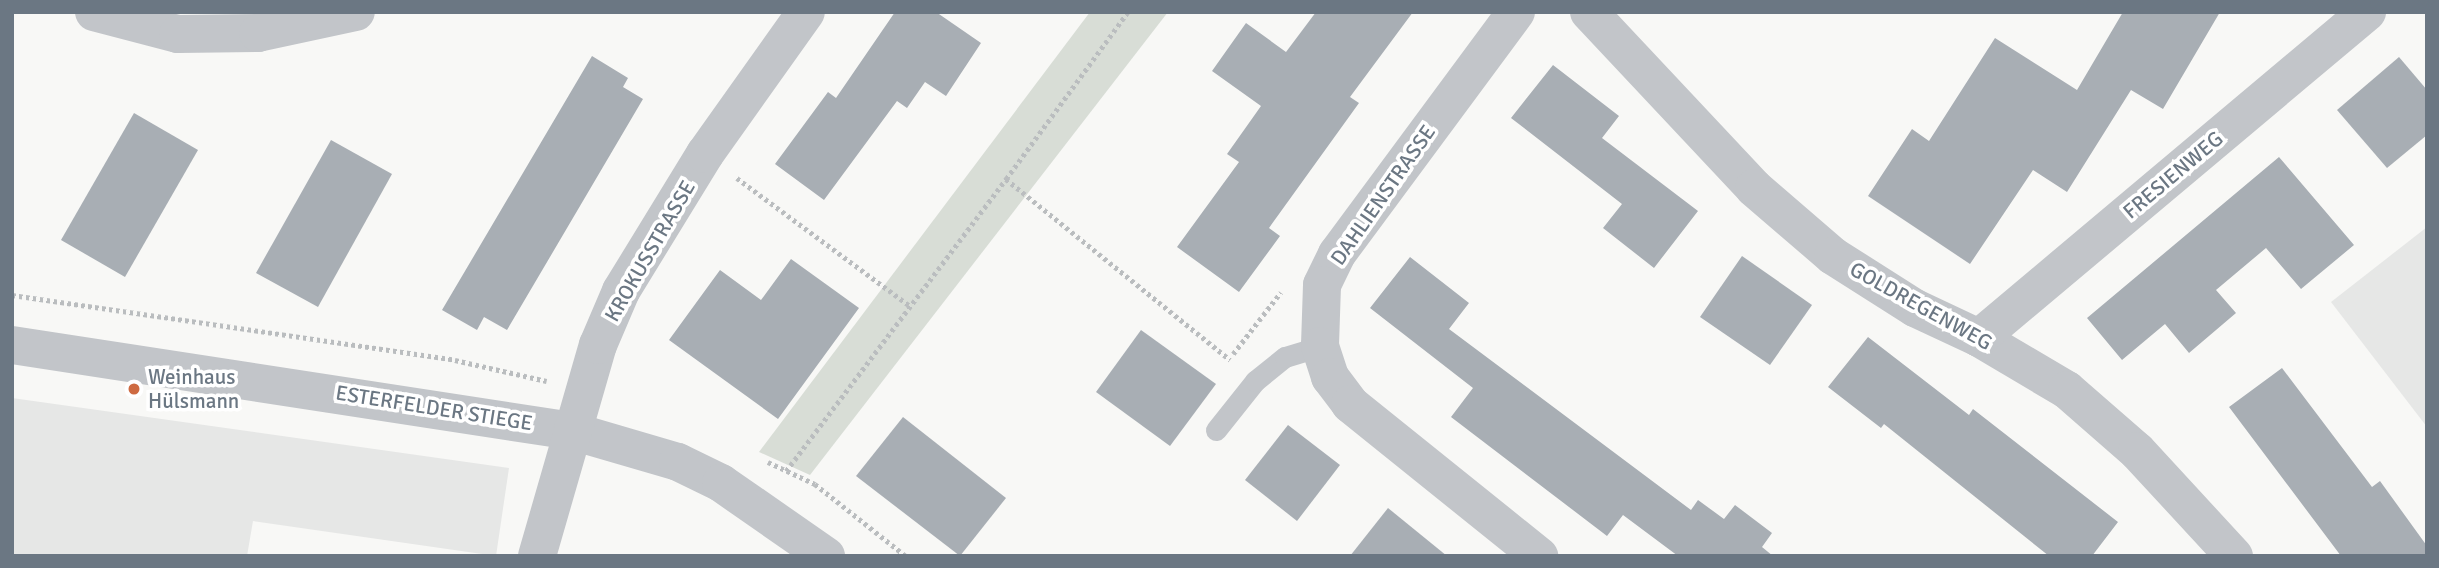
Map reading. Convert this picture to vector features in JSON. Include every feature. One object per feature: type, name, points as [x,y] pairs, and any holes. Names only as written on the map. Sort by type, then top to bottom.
[{"type":"street","points":[[94,12],[178,34],[258,33],[356,12]]},
{"type":"street","name":"KROKUSSTRASSE","points":[[537,556],[598,345],[621,292],[705,154],[806,12]]},
{"type":"street","name":"DAHLIENSTRASSE","points":[[1516,12],[1338,254],[1322,285],[1320,346],[1330,377],[1350,404],[1539,556]]},
{"type":"street","name":"GOLDREGENWEG","points":[[1589,12],[1754,188],[1833,256],[1915,308],[1979,338],[2067,390],[2137,451],[2234,556]]},
{"type":"street","name":"FRESIENWEG","points":[[1979,338],[2367,12]]},
{"type":"street","name":"ESTERFELDER STIEGE","points":[[12,345],[572,431],[678,462],[761,508],[826,556]]},
{"type":"lane","points":[[1216,430],[1255,381],[1285,357],[1320,346]]},
{"type":"path","points":[[761,508],[1128,12]]},
{"type":"path","points":[[705,154],[910,306]]},
{"type":"path","points":[[1006,179],[1255,381]]},
{"type":"path","points":[[1229,359],[1280,293],[1303,279],[1322,285]]},
{"type":"shaded area","points":[[1090,12],[1168,12],[810,475],[759,452]]},
{"type":"shaded area","points":[[2427,227],[2427,427],[2331,302]]},
{"type":"shaded area","points":[[12,398],[509,468],[496,556],[253,521],[247,556],[12,556]]},
{"type":"building","points":[[895,12],[936,12],[981,43],[946,96],[925,82],[907,108],[897,101],[824,200],[775,164],[828,92],[836,98]]},
{"type":"building","points":[[1316,12],[1413,12],[1350,97],[1359,103],[1269,228],[1280,236],[1239,292],[1177,247],[1239,162],[1227,154],[1261,106],[1212,71],[1246,23],[1286,52]]},
{"type":"building","points":[[2123,12],[2220,12],[2163,109],[2131,90],[2067,192],[2033,170],[1970,264],[1868,196],[1912,129],[1929,141],[1995,38],[2077,90]]},
{"type":"building","points":[[592,56],[628,78],[623,87],[643,99],[507,330],[484,317],[477,330],[442,310]]},
{"type":"building","points":[[2399,57],[2427,90],[2427,135],[2387,168],[2337,110]]},
{"type":"building","points":[[1553,65],[1619,116],[1602,138],[1698,211],[1654,268],[1603,228],[1622,204],[1511,118]]},
{"type":"building","points":[[134,113],[198,150],[125,277],[61,240]]},
{"type":"building","points":[[331,140],[392,174],[318,307],[256,273]]},
{"type":"building","points":[[2279,157],[2354,245],[2301,289],[2266,248],[2216,290],[2236,313],[2189,353],[2165,324],[2122,360],[2087,318]]},
{"type":"building","points":[[1742,256],[1812,305],[1770,365],[1700,317]]},
{"type":"building","points":[[1410,257],[1469,303],[1449,329],[1691,510],[1698,500],[1724,519],[1735,505],[1772,533],[1762,547],[1773,556],[1678,556],[1623,515],[1607,536],[1451,417],[1473,388],[1370,308]]},
{"type":"building","points":[[791,259],[859,308],[778,419],[669,340],[720,270],[761,300]]},
{"type":"building","points":[[1141,330],[1216,384],[1170,446],[1096,392]]},
{"type":"building","points":[[1868,337],[1969,415],[1973,409],[2118,522],[2092,556],[2049,556],[1884,424],[1881,428],[1828,387]]},
{"type":"building","points":[[2282,368],[2372,487],[2380,481],[2427,546],[2427,556],[2341,556],[2229,407]]},
{"type":"building","points":[[903,417],[1006,498],[960,556],[856,476]]},
{"type":"building","points":[[1288,425],[1340,465],[1297,521],[1245,480]]},
{"type":"building","points":[[1388,508],[1447,556],[1350,556]]},
{"type":"place","name":"Weinhaus Hülsmann","points":[[134,389]]}]
